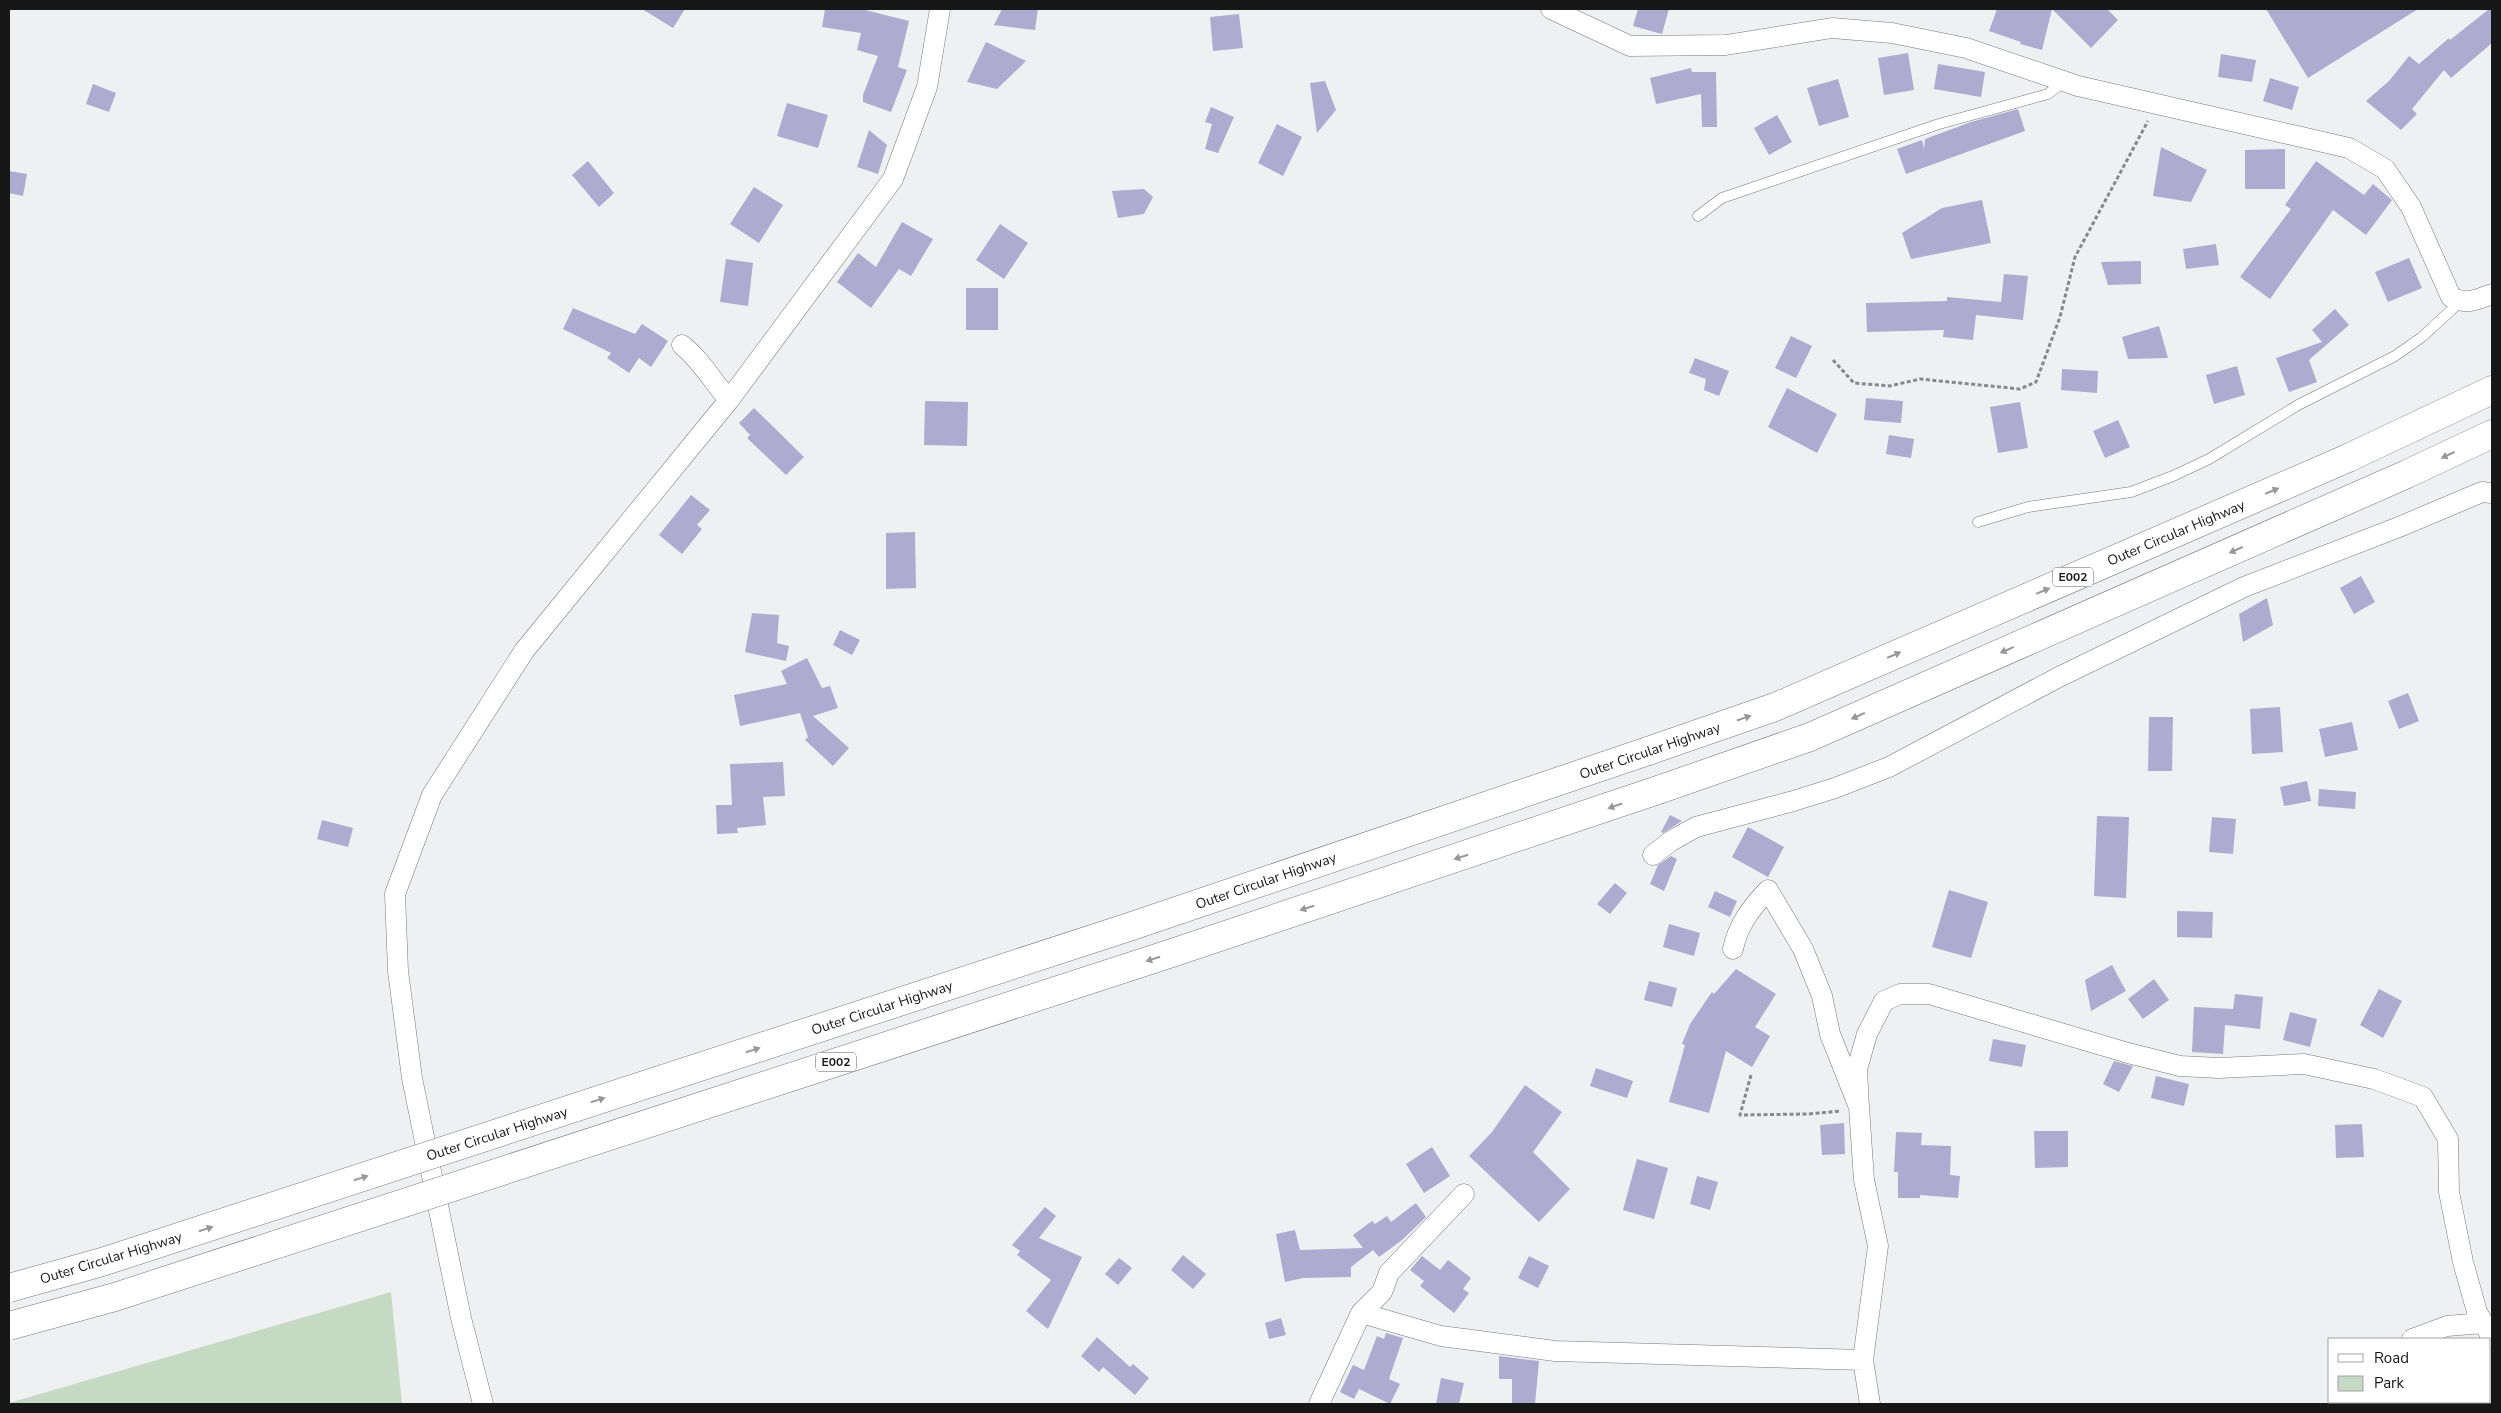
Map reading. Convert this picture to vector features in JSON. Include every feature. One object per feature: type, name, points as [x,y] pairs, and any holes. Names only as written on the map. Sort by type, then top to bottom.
[{"type":"highway","name":"Outer Circular Highway","points":[[9,1288],[102,1262],[1129,927],[1775,707],[2348,458],[2492,390]]},
{"type":"highway","name":"E002","points":[[9,1326],[115,1297],[1178,951],[1810,737],[2398,478],[2492,434]]},
{"type":"street","points":[[483,1404],[461,1318],[412,1078],[398,971],[395,894],[432,794],[524,651],[729,400],[893,179],[927,87],[940,9]]},
{"type":"street","points":[[1551,9],[1630,46],[1726,45],[1832,28],[1892,33],[1966,48],[2064,81],[2349,148],[2386,169],[2411,207],[2451,297],[2460,302],[2470,302],[2492,294]]},
{"type":"street","points":[[682,345],[695,355],[707,374],[729,400]]},
{"type":"street","points":[[1653,855],[1670,841],[1696,827],[1799,799],[1889,766],[2059,677],[2244,587],[2399,527],[2482,492],[2492,493]]},
{"type":"street","points":[[1733,949],[1736,933],[1750,909],[1768,890],[1803,949],[1822,996],[1830,1034],[1859,1107]]},
{"type":"street","points":[[1870,1404],[1863,1360],[1878,1246],[1864,1180],[1857,1069],[1867,1034],[1884,1001],[1900,994],[1929,994],[2128,1053],[2180,1066],[2219,1068],[2304,1064],[2374,1078],[2423,1097],[2448,1139],[2449,1192],[2463,1262],[2477,1312],[2488,1330]]},
{"type":"street","points":[[1319,1404],[1361,1313],[1382,1292],[1389,1273],[1464,1194]]},
{"type":"street","points":[[1361,1313],[1441,1336],[1555,1351],[1863,1360]]},
{"type":"street","points":[[2415,1338],[2447,1326],[2488,1330]]},
{"type":"lane","points":[[1698,216],[1722,198],[1938,124],[2048,94],[2064,81]]},
{"type":"lane","points":[[1978,522],[2028,507],[2130,492],[2173,476],[2209,459],[2298,405],[2395,356],[2422,336],[2460,302]]},
{"type":"path","points":[[1833,360],[1854,383],[1890,386],[1920,379],[2020,389],[2036,382],[2060,317],[2075,257],[2150,119]]},
{"type":"path","points":[[1751,1075],[1740,1115],[1808,1114],[1859,1107]]},
{"type":"green space","points":[[391,1292],[402,1404],[9,1404],[9,1403]]},
{"type":"building","points":[[642,9],[685,9],[673,28]]},
{"type":"building","points":[[825,9],[861,9],[909,21],[898,67],[907,70],[891,112],[863,102],[863,95],[878,56],[857,50],[861,33],[822,27]]},
{"type":"building","points":[[1002,9],[1038,9],[1035,30],[994,25]]},
{"type":"building","points":[[1638,9],[1669,9],[1662,34],[1633,26]]},
{"type":"building","points":[[1997,9],[2052,9],[2042,50],[2020,44],[2021,42],[1989,31]]},
{"type":"building","points":[[2052,9],[2107,9],[2118,20],[2091,48]]},
{"type":"building","points":[[2266,9],[2418,9],[2308,78]]},
{"type":"building","points":[[2489,9],[2492,9],[2492,43],[2451,78],[2444,70],[2412,109],[2417,114],[2401,130],[2366,101],[2389,81],[2409,56],[2419,64],[2449,38],[2450,40]]},
{"type":"building","points":[[1239,14],[1243,48],[1213,51],[1210,17]]},
{"type":"building","points":[[986,42],[1026,61],[997,89],[967,82]]},
{"type":"building","points":[[1908,53],[1914,90],[1884,95],[1878,58]]},
{"type":"building","points":[[2221,54],[2256,60],[2252,82],[2218,77]]},
{"type":"building","points":[[1938,64],[1985,72],[1981,97],[1934,89]]},
{"type":"building","points":[[1691,68],[1692,72],[1716,72],[1717,127],[1702,127],[1701,94],[1656,104],[1650,78]]},
{"type":"building","points":[[2270,78],[2299,87],[2292,110],[2263,101]]},
{"type":"building","points":[[1838,79],[1849,117],[1819,126],[1807,88]]},
{"type":"building","points":[[1325,81],[1336,110],[1317,133],[1310,83]]},
{"type":"building","points":[[93,84],[116,93],[109,112],[86,104]]},
{"type":"building","points":[[787,103],[828,115],[818,148],[777,136]]},
{"type":"building","points":[[1211,107],[1234,117],[1218,153],[1205,149],[1212,124],[1205,122]]},
{"type":"building","points":[[2018,109],[2025,131],[1906,174],[1897,149],[1922,140],[1924,149],[1925,139],[1971,122]]},
{"type":"building","points":[[1777,115],[1792,142],[1769,155],[1754,128]]},
{"type":"building","points":[[1277,124],[1302,137],[1283,176],[1258,163]]},
{"type":"building","points":[[869,130],[887,145],[878,174],[857,167]]},
{"type":"building","points":[[2161,147],[2207,170],[2191,202],[2153,196]]},
{"type":"building","points":[[2285,149],[2285,189],[2245,189],[2245,150]]},
{"type":"building","points":[[588,161],[614,193],[599,207],[572,175]]},
{"type":"building","points":[[2316,161],[2364,195],[2373,184],[2392,200],[2366,235],[2333,210],[2270,299],[2240,277],[2291,209],[2285,205]]},
{"type":"building","points":[[9,171],[27,174],[23,196],[9,193]]},
{"type":"building","points":[[754,187],[783,205],[759,243],[730,224]]},
{"type":"building","points":[[1144,189],[1153,197],[1144,214],[1118,218],[1112,191]]},
{"type":"building","points":[[1982,200],[1991,243],[1911,259],[1902,233],[1942,208]]},
{"type":"building","points":[[902,222],[933,239],[911,276],[899,269],[871,308],[837,282],[858,253],[876,267]]},
{"type":"building","points":[[1000,224],[1028,243],[1004,279],[976,260]]},
{"type":"building","points":[[2216,244],[2219,265],[2186,269],[2183,249]]},
{"type":"building","points":[[2409,258],[2422,288],[2388,302],[2375,272]]},
{"type":"building","points":[[726,259],[753,263],[748,306],[720,302]]},
{"type":"building","points":[[2141,261],[2141,284],[2108,285],[2101,262]]},
{"type":"building","points":[[2004,274],[2028,276],[2023,320],[1976,315],[1973,340],[1943,337],[1944,330],[1867,332],[1866,303],[1947,301],[1947,297],[2001,302]]},
{"type":"building","points":[[966,288],[998,288],[998,330],[966,330]]},
{"type":"building","points":[[573,308],[635,334],[642,324],[668,341],[651,367],[639,358],[629,373],[607,358],[611,353],[563,329]]},
{"type":"building","points":[[2335,309],[2349,325],[2309,360],[2317,382],[2289,392],[2276,358],[2322,342],[2312,330]]},
{"type":"building","points":[[2159,326],[2168,358],[2128,359],[2122,337]]},
{"type":"building","points":[[1791,336],[1812,346],[1796,378],[1775,368]]},
{"type":"building","points":[[1695,358],[1729,371],[1719,396],[1704,390],[1706,379],[1689,373]]},
{"type":"building","points":[[2237,366],[2245,395],[2214,404],[2206,375]]},
{"type":"building","points":[[2062,369],[2098,371],[2097,393],[2061,390]]},
{"type":"building","points":[[1787,388],[1837,414],[1817,453],[1768,427]]},
{"type":"building","points":[[1866,398],[1903,401],[1901,423],[1864,420]]},
{"type":"building","points":[[925,401],[968,402],[967,446],[924,445]]},
{"type":"building","points":[[2020,402],[2028,448],[1998,453],[1990,407]]},
{"type":"building","points":[[754,408],[804,457],[786,475],[747,438],[750,435],[739,423]]},
{"type":"building","points":[[2118,420],[2130,447],[2105,458],[2093,431]]},
{"type":"building","points":[[1889,435],[1914,439],[1911,458],[1886,454]]},
{"type":"building","points":[[691,495],[710,510],[697,525],[702,529],[682,554],[659,535]]},
{"type":"building","points":[[915,532],[916,588],[886,589],[886,533]]},
{"type":"building","points":[[2361,576],[2375,602],[2354,614],[2340,588]]},
{"type":"building","points":[[2267,598],[2273,625],[2243,642],[2239,614]]},
{"type":"building","points":[[752,613],[779,615],[777,643],[789,646],[786,661],[745,652]]},
{"type":"building","points":[[840,630],[860,640],[852,655],[833,645]]},
{"type":"building","points":[[807,658],[822,688],[830,686],[838,708],[813,716],[849,748],[833,766],[805,740],[808,737],[800,713],[740,726],[734,695],[787,684],[781,671]]},
{"type":"building","points":[[2408,693],[2419,721],[2399,729],[2388,701]]},
{"type":"building","points":[[2280,707],[2283,752],[2252,754],[2250,709]]},
{"type":"building","points":[[2149,717],[2173,717],[2172,771],[2148,771]]},
{"type":"building","points":[[2352,722],[2358,750],[2325,757],[2319,729]]},
{"type":"building","points":[[783,762],[785,796],[763,797],[766,825],[737,828],[738,833],[717,834],[716,805],[732,805],[730,764]]},
{"type":"building","points":[[2307,781],[2311,801],[2284,806],[2280,787]]},
{"type":"building","points":[[2319,789],[2356,792],[2355,809],[2318,806]]},
{"type":"building","points":[[1670,815],[1682,821],[1663,833],[1661,832]]},
{"type":"building","points":[[2097,816],[2129,817],[2126,898],[2094,896]]},
{"type":"building","points":[[2212,817],[2236,819],[2233,854],[2209,852]]},
{"type":"building","points":[[322,820],[353,828],[348,847],[317,839]]},
{"type":"building","points":[[1748,827],[1784,847],[1768,877],[1732,857]]},
{"type":"building","points":[[1671,856],[1677,859],[1664,891],[1650,884],[1658,865]]},
{"type":"building","points":[[1615,883],[1627,893],[1610,914],[1597,904]]},
{"type":"building","points":[[1949,890],[1988,902],[1971,958],[1932,947]]},
{"type":"building","points":[[1715,891],[1737,901],[1730,917],[1708,907]]},
{"type":"building","points":[[2177,911],[2213,912],[2212,938],[2177,937]]},
{"type":"building","points":[[1669,924],[1700,933],[1694,956],[1663,947]]},
{"type":"building","points":[[2112,965],[2126,991],[2091,1011],[2085,980]]},
{"type":"building","points":[[1736,969],[1776,994],[1755,1027],[1770,1036],[1752,1067],[1726,1051],[1709,1113],[1669,1102],[1685,1045],[1682,1044],[1690,1024],[1712,992],[1714,994]]},
{"type":"building","points":[[2154,979],[2169,1000],[2143,1019],[2128,999]]},
{"type":"building","points":[[1649,981],[1677,988],[1672,1007],[1644,1000]]},
{"type":"building","points":[[2379,989],[2402,1001],[2383,1038],[2360,1025]]},
{"type":"building","points":[[2235,994],[2263,997],[2260,1029],[2225,1025],[2223,1054],[2192,1052],[2194,1007],[2233,1009]]},
{"type":"building","points":[[2290,1012],[2317,1019],[2310,1047],[2283,1040]]},
{"type":"building","points":[[1993,1039],[2026,1045],[2022,1067],[1989,1061]]},
{"type":"building","points":[[2114,1061],[2133,1066],[2119,1092],[2103,1084]]},
{"type":"building","points":[[1596,1068],[1633,1081],[1627,1098],[1590,1086]]},
{"type":"building","points":[[2156,1076],[2189,1084],[2184,1106],[2151,1098]]},
{"type":"building","points":[[1525,1085],[1562,1112],[1533,1152],[1570,1189],[1539,1222],[1469,1156],[1492,1132]]},
{"type":"building","points":[[1844,1123],[1845,1154],[1822,1155],[1820,1125]]},
{"type":"building","points":[[2362,1124],[2364,1157],[2336,1158],[2335,1125]]},
{"type":"building","points":[[2034,1131],[2068,1131],[2068,1167],[2035,1168]]},
{"type":"building","points":[[1896,1132],[1922,1133],[1921,1145],[1951,1146],[1950,1175],[1960,1176],[1958,1198],[1920,1195],[1920,1198],[1898,1198],[1898,1172],[1894,1172]]},
{"type":"building","points":[[1432,1147],[1450,1176],[1424,1193],[1406,1164]]},
{"type":"building","points":[[1637,1159],[1668,1168],[1654,1219],[1623,1210]]},
{"type":"building","points":[[1697,1176],[1718,1182],[1710,1210],[1690,1204]]},
{"type":"building","points":[[1416,1203],[1426,1217],[1402,1240],[1379,1257],[1373,1250],[1351,1267],[1351,1277],[1303,1278],[1285,1282],[1276,1234],[1295,1230],[1300,1250],[1363,1248],[1353,1235],[1372,1221],[1375,1224],[1387,1216],[1391,1222]]},
{"type":"building","points":[[1045,1207],[1056,1216],[1039,1238],[1082,1257],[1048,1329],[1026,1311],[1051,1280],[1017,1255],[1020,1251],[1012,1245]]},
{"type":"building","points":[[1183,1255],[1206,1274],[1193,1289],[1171,1270]]},
{"type":"building","points":[[1422,1256],[1440,1270],[1448,1260],[1471,1278],[1463,1289],[1469,1293],[1454,1313],[1420,1286],[1424,1281],[1410,1270]]},
{"type":"building","points":[[1529,1256],[1549,1266],[1538,1288],[1518,1278]]},
{"type":"building","points":[[1119,1258],[1132,1268],[1118,1285],[1105,1274]]},
{"type":"building","points":[[1281,1318],[1286,1335],[1269,1339],[1265,1323]]},
{"type":"building","points":[[1386,1333],[1403,1338],[1389,1379],[1400,1384],[1390,1404],[1359,1389],[1354,1399],[1340,1392],[1353,1365],[1364,1370],[1377,1336],[1384,1339]]},
{"type":"building","points":[[1097,1337],[1130,1367],[1133,1364],[1149,1378],[1135,1395],[1103,1367],[1099,1372],[1081,1356]]},
{"type":"building","points":[[1499,1356],[1539,1361],[1535,1404],[1512,1404],[1512,1379],[1499,1379]]},
{"type":"building","points":[[1441,1378],[1464,1383],[1459,1404],[1436,1404]]}]
